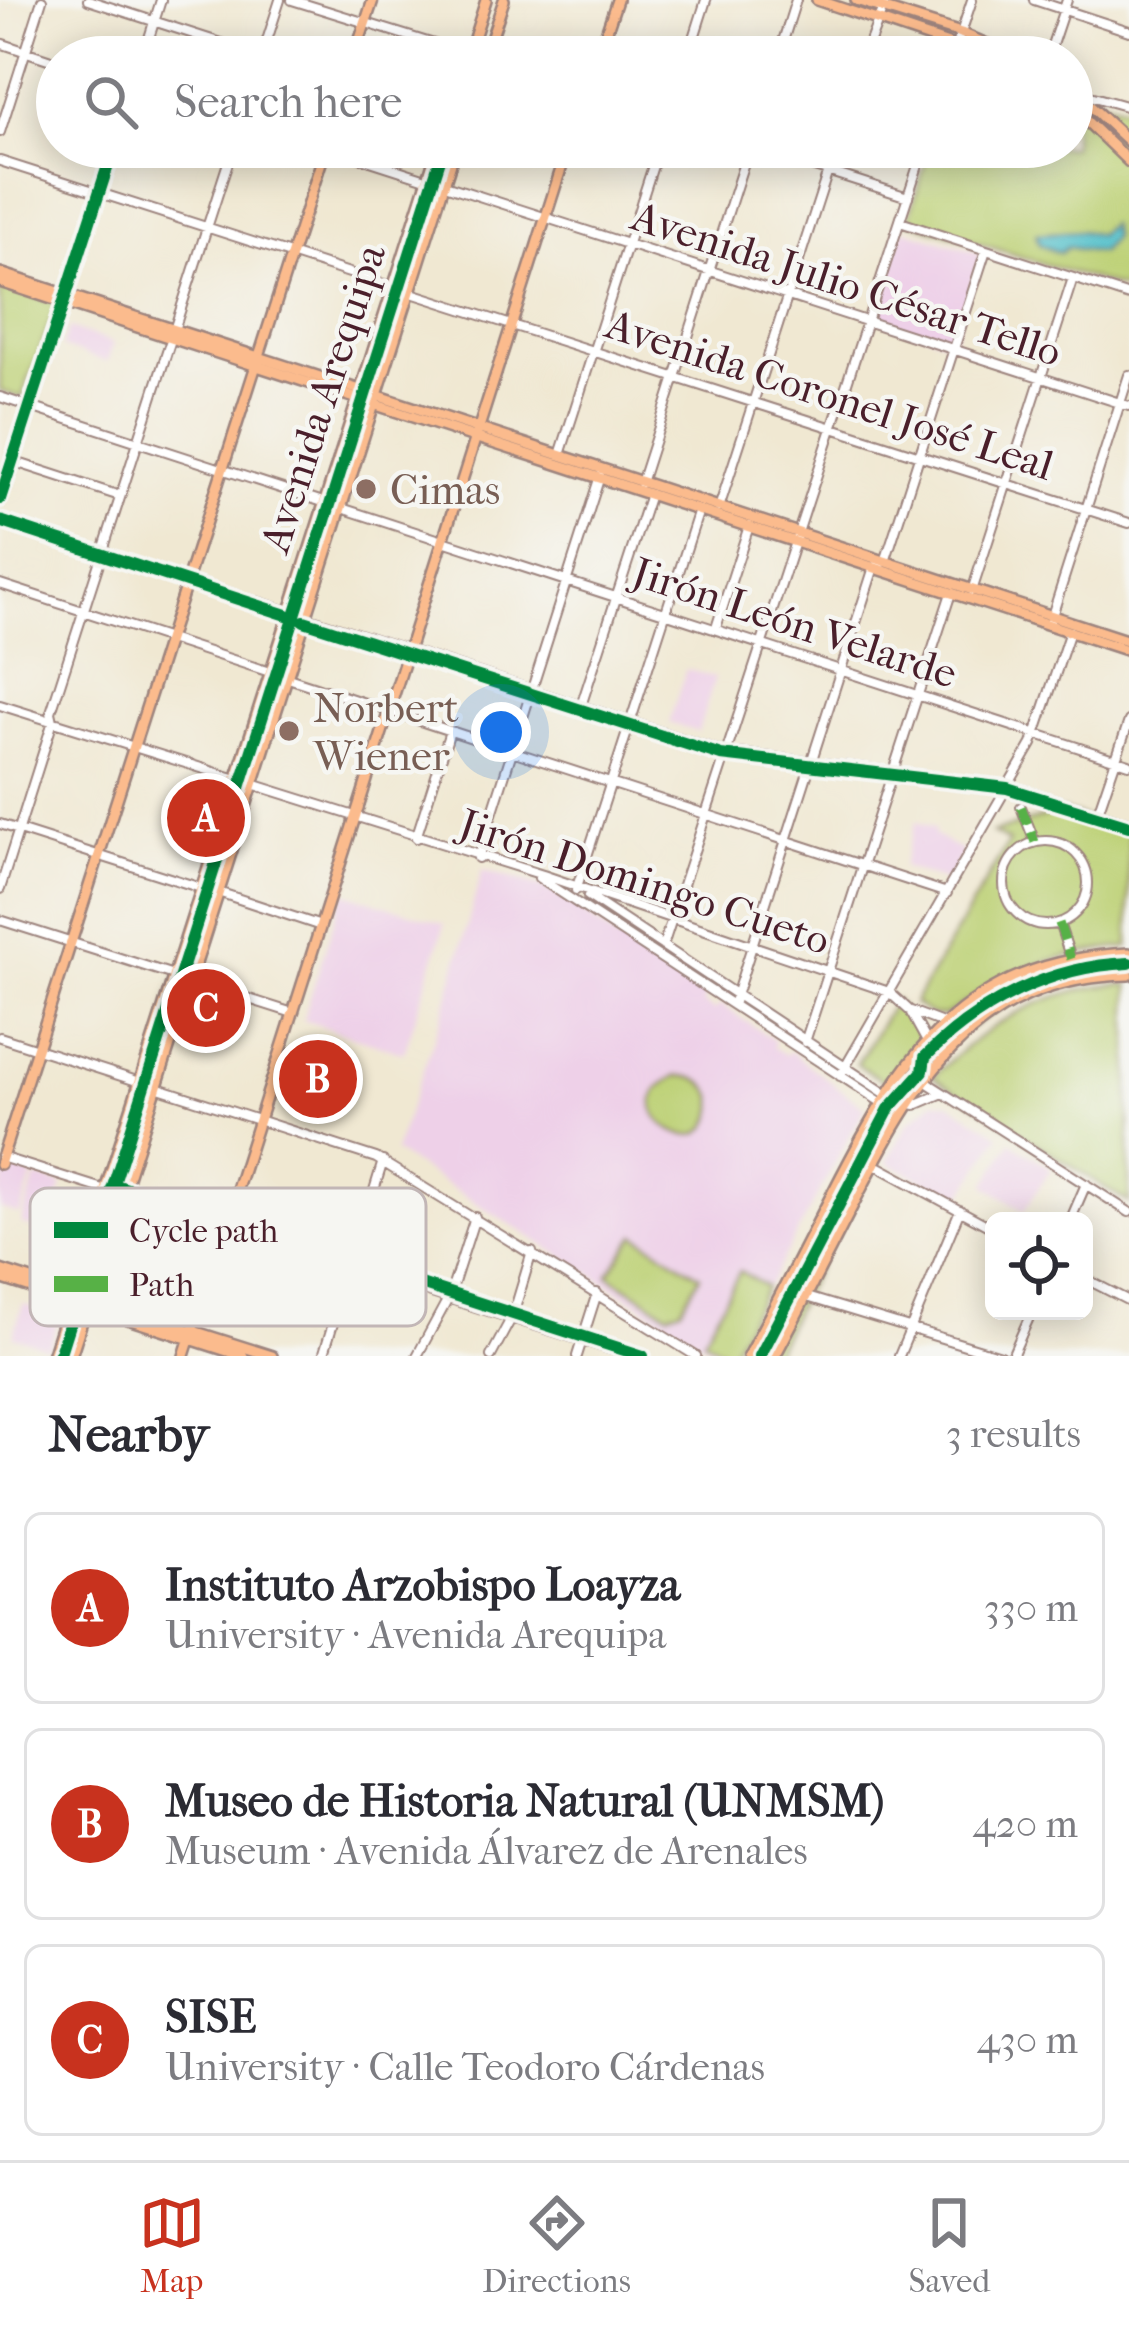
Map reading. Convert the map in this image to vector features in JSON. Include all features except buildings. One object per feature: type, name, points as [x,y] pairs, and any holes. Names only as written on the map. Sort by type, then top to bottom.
[{"type":"main road","points":[[361,36],[373,0]]},
{"type":"main road","points":[[476,36],[486,0]]},
{"type":"main road","points":[[492,36],[504,0]]},
{"type":"main road","points":[[605,36],[617,0]]},
{"type":"main road","points":[[817,0],[883,9]]},
{"type":"main road","points":[[856,0],[951,36]]},
{"type":"main road","points":[[1093,108],[1129,142]]},
{"type":"main road","points":[[1093,127],[1129,162]]},
{"type":"main road","points":[[1,1159],[319,168]]},
{"type":"main road","name":"Avenida Arequipa","points":[[106,1188],[431,168]]},
{"type":"main road","name":"Avenida Arequipa","points":[[124,1188],[449,168]]},
{"type":"main road","points":[[238,1188],[561,168]]},
{"type":"main road","points":[[0,277],[600,476],[719,508],[797,538],[972,591],[1129,651]]},
{"type":"main road","points":[[477,432],[560,455],[699,509],[797,538]]},
{"type":"main road","points":[[880,565],[951,593],[1050,620]]},
{"type":"main road","points":[[1071,627],[1129,641]]},
{"type":"main road","points":[[748,1356],[883,1099],[926,1040],[944,1022],[1002,984],[1071,959],[1129,953]]},
{"type":"main road","points":[[775,1356],[899,1114],[923,1080],[970,1033],[1007,1008],[1060,984],[1091,976],[1129,975]]},
{"type":"main road","points":[[0,1274],[30,1284]]},
{"type":"main road","name":"Avenida Arequipa","points":[[52,1356],[62,1326]]},
{"type":"main road","name":"Avenida Arequipa","points":[[70,1356],[80,1326]]},
{"type":"main road","points":[[163,1326],[272,1356]]},
{"type":"main road","points":[[184,1356],[194,1326]]},
{"type":"main road","points":[[191,1335],[243,1356]]},
{"type":"street","points":[[0,132],[42,0]]},
{"type":"street","points":[[88,0],[199,36]]},
{"type":"street","points":[[149,36],[161,0]]},
{"type":"street","points":[[269,36],[280,0]]},
{"type":"street","points":[[292,0],[407,36]]},
{"type":"street","points":[[695,36],[706,0]]},
{"type":"street","points":[[785,36],[796,0]]},
{"type":"street","points":[[960,36],[972,0]]},
{"type":"street","points":[[1034,0],[1066,5],[1129,31]]},
{"type":"street","points":[[1055,36],[1066,5]]},
{"type":"street","points":[[870,36],[883,9]]},
{"type":"street","points":[[0,44],[36,55]]},
{"type":"street","points":[[1093,96],[1129,106]]},
{"type":"street","name":"Avenida Coronel José Leal","points":[[0,161],[1129,523]]},
{"type":"street","points":[[0,499],[107,168]]},
{"type":"street","points":[[0,890],[52,712],[226,168]]},
{"type":"street","name":"Avenida Julio César Tello","points":[[393,168],[1124,405]]},
{"type":"street","points":[[560,455],[652,168]]},
{"type":"street","points":[[581,706],[617,596],[676,376],[743,168]]},
{"type":"street","points":[[815,168],[908,197]]},
{"type":"street","points":[[663,946],[917,168]]},
{"type":"street","points":[[719,508],[827,172]]},
{"type":"street","points":[[900,222],[1129,296]]},
{"type":"street","points":[[734,1000],[841,669],[920,455],[986,250]]},
{"type":"street","points":[[972,591],[1073,278]]},
{"type":"street","points":[[1050,620],[1124,405],[1129,375]]},
{"type":"street","name":"Jirón León Velarde","points":[[0,397],[1129,764]]},
{"type":"street","points":[[12,461],[120,496]]},
{"type":"street","points":[[478,858],[600,476]]},
{"type":"street","points":[[575,894],[699,509]]},
{"type":"street","points":[[0,518],[728,753],[1009,785],[1129,822]]},
{"type":"street","points":[[716,628],[749,526]]},
{"type":"street","points":[[0,588],[12,588],[947,892]]},
{"type":"street","points":[[805,1042],[951,593]]},
{"type":"street","points":[[843,1072],[1037,733],[1071,627]]},
{"type":"street","name":"Jirón Domingo Cueto","points":[[0,705],[889,992],[910,1011],[926,1040]]},
{"type":"street","points":[[1098,812],[1129,721]]},
{"type":"street","points":[[416,838],[450,731]]},
{"type":"street","points":[[1021,807],[1035,842]]},
{"type":"street","points":[[0,824],[201,888]]},
{"type":"street","points":[[1035,842],[1064,844],[1086,870],[1089,881],[1083,904],[1059,923],[1026,920],[1016,912],[1005,890],[1007,866],[1035,842]]},
{"type":"street","points":[[218,892],[321,926]]},
{"type":"street","points":[[575,894],[663,946],[899,1114]]},
{"type":"street","points":[[575,894],[616,928],[805,1042],[843,1072]]},
{"type":"street","points":[[616,928],[624,904]]},
{"type":"street","points":[[0,920],[292,1013]]},
{"type":"street","points":[[1059,923],[1071,959]]},
{"type":"street","points":[[648,948],[663,946]]},
{"type":"street","name":"Jirón Domingo Cueto","points":[[910,1011],[970,1033]]},
{"type":"street","points":[[0,1036],[383,1161],[597,1293],[682,1352],[696,1356]]},
{"type":"street","points":[[923,1080],[1129,1211]]},
{"type":"street","points":[[883,1099],[915,1105],[943,1093]]},
{"type":"street","points":[[1,1159],[98,1188]]},
{"type":"street","points":[[375,1188],[383,1161]]},
{"type":"street","points":[[874,1164],[985,1223]]},
{"type":"street","points":[[1074,1212],[1086,1184]]},
{"type":"street","points":[[899,1356],[960,1210]]},
{"type":"street","points":[[417,1356],[449,1298],[475,1217]]},
{"type":"street","points":[[491,1356],[511,1318],[532,1252]]},
{"type":"street","points":[[1093,1283],[1129,1301]]},
{"type":"street","points":[[426,1291],[631,1356]]},
{"type":"street","points":[[577,1356],[597,1293]]},
{"type":"street","points":[[807,1297],[1001,1356]]},
{"type":"street","points":[[1012,1356],[1028,1320]]},
{"type":"street","points":[[323,1356],[332,1326]]},
{"type":"shaded area","points":[[903,229],[981,254],[952,343],[875,318]]},
{"type":"shaded area","points":[[69,328],[113,343],[107,362],[62,347]]},
{"type":"shaded area","points":[[686,669],[715,678],[698,732],[669,723]]},
{"type":"shaded area","points":[[916,822],[935,829],[934,835],[964,852],[948,882],[902,867]]},
{"type":"shaded area","points":[[482,870],[545,888],[576,907],[619,941],[622,937],[707,995],[703,1003],[715,1011],[720,1004],[775,1041],[773,1047],[786,1055],[790,1051],[865,1108],[730,1356],[723,1356],[394,1152],[445,1008]]},
{"type":"shaded area","points":[[343,892],[445,924],[404,1053],[303,1020]]},
{"type":"shaded area","points":[[192,989],[229,1000],[221,1026],[184,1016]]},
{"type":"shaded area","points":[[934,1101],[950,1103],[1000,1135],[960,1199],[887,1162],[908,1123]]},
{"type":"shaded area","points":[[1011,1142],[1051,1168],[1024,1211],[986,1185]]},
{"type":"shaded area","points":[[8,1168],[33,1176],[20,1215],[0,1209]]},
{"type":"shaded area","points":[[36,1177],[63,1185],[62,1188],[32,1188]]},
{"type":"shaded area","points":[[30,1196],[30,1227],[21,1224]]},
{"type":"shaded area","points":[[23,1304],[30,1306],[30,1326],[56,1326],[49,1348],[13,1336]]},
{"type":"green space","points":[[1093,99],[1129,108],[1129,291],[908,221],[924,168],[1093,168]]},
{"type":"green space","points":[[0,285],[55,302],[56,307],[22,398],[0,391]]},
{"type":"green space","points":[[1063,811],[1129,832],[1129,947],[1075,954],[1031,967],[944,1016],[931,1015],[914,1003],[1009,842],[993,833]]},
{"type":"green space","points":[[1129,957],[1129,970],[1085,975],[1045,987],[970,1028],[954,1022],[994,994],[1036,976]]},
{"type":"green space","points":[[1129,984],[1129,1203],[933,1077],[976,1039],[1022,1011],[1072,992]]},
{"type":"green space","points":[[895,1000],[921,1036],[886,1083],[857,1064]]},
{"type":"green space","points":[[946,1027],[961,1034],[931,1061],[907,1095],[895,1087]]},
{"type":"green space","points":[[677,1076],[699,1080],[713,1095],[714,1110],[707,1127],[695,1135],[667,1127],[653,1103],[659,1089]]},
{"type":"green space","points":[[875,1116],[891,1123],[772,1356],[752,1356]]},
{"type":"green space","points":[[636,1235],[700,1276],[681,1308],[668,1313],[608,1275]]},
{"type":"green space","points":[[740,1271],[766,1287],[729,1355],[703,1339]]},
{"type":"water","points":[[1109,224],[1113,237],[1100,253],[1068,247],[1060,253],[1040,245],[1036,234],[1081,231],[1098,235]]},
{"type":"marked path","points":[[1021,807],[1035,842]]},
{"type":"marked path","points":[[1059,923],[1071,959]]},
{"type":"cycle path","points":[[0,499],[107,168]]},
{"type":"cycle path","points":[[112,1188],[437,168]]},
{"type":"cycle path","points":[[0,521],[287,615]]},
{"type":"cycle path","points":[[304,621],[721,755],[1007,788],[1129,826]]},
{"type":"cycle path","points":[[760,1356],[889,1109],[923,1071],[925,1057],[969,1020],[1018,990],[1072,971],[1129,963]]},
{"type":"cycle path","points":[[115,1185],[124,1188]]},
{"type":"cycle path","points":[[426,1286],[643,1356]]},
{"type":"cycle path","points":[[59,1356],[69,1326]]},
{"type":"place","name":"Cimas","points":[[366,489]]},
{"type":"place","name":"Norbert Wiener","points":[[289,731]]},
{"type":"place","name":"Instituto Arzobispo Loayza","points":[[206,818]]},
{"type":"place","name":"SISE","points":[[206,1008]]},
{"type":"place","name":"Museo de Historia Natural (UNMSM)","points":[[318,1079]]}]
